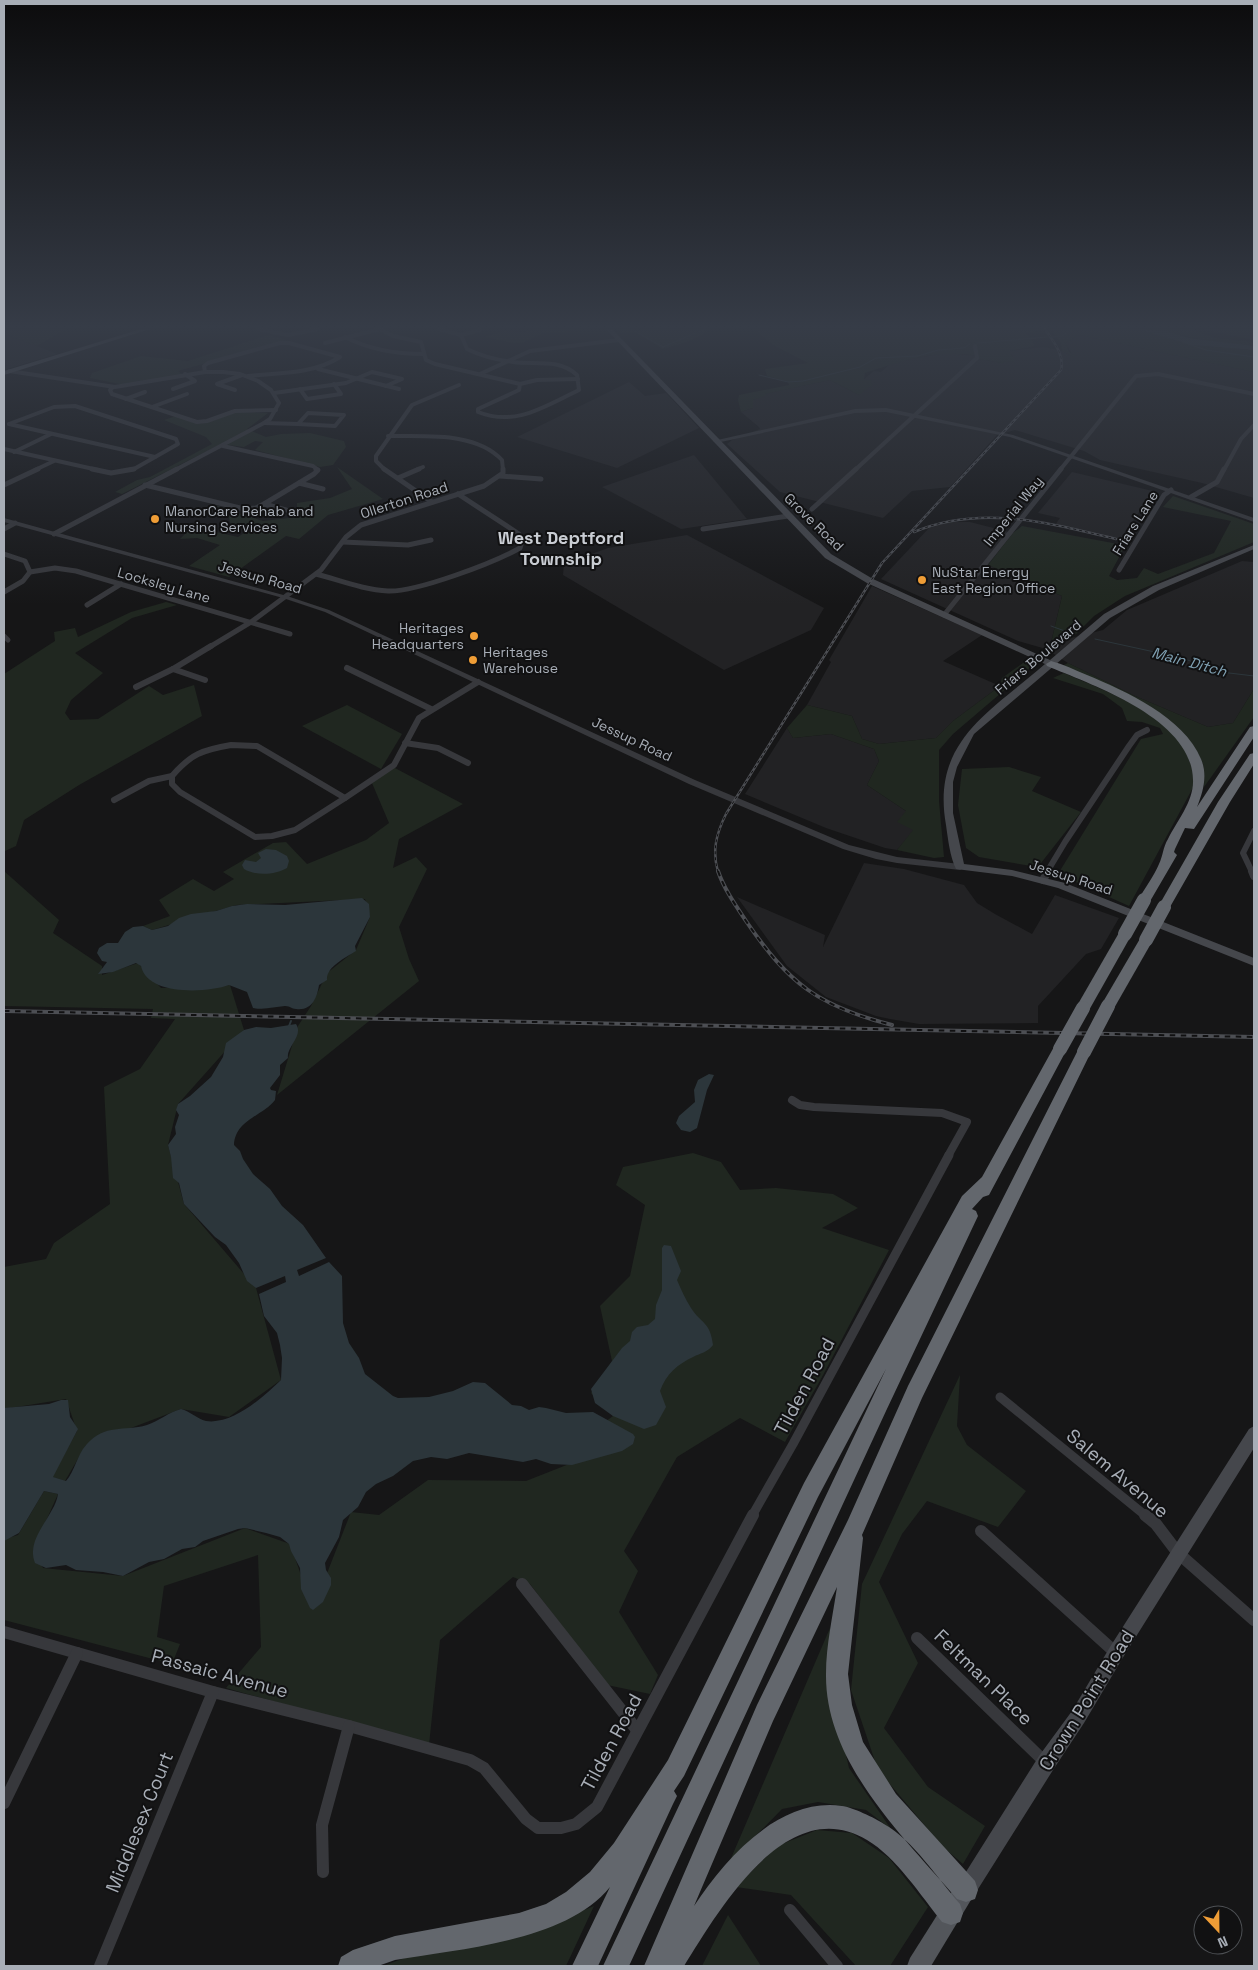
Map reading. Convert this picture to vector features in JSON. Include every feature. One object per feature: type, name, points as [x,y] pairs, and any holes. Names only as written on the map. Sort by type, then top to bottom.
[{"type":"highway","points":[[1051,664],[1132,700],[1151,711],[1168,724],[1184,741],[1194,757],[1199,772],[1196,792],[1189,810],[1170,845],[1166,862]]},
{"type":"highway","points":[[616,1966],[879,1404],[987,1182],[1166,862],[1254,729]]},
{"type":"highway","points":[[656,1966],[765,1713],[855,1527],[915,1392],[1108,1006],[1224,802],[1254,756]]},
{"type":"highway","points":[[585,1966],[658,1815],[676,1768],[816,1482],[968,1201],[987,1182]]},
{"type":"highway","points":[[855,1527],[837,1674],[841,1706],[853,1747],[888,1802],[966,1890]]},
{"type":"highway","points":[[350,1966],[362,1959],[395,1948],[520,1925],[552,1914],[575,1901],[599,1881],[622,1851],[676,1768]]},
{"type":"highway","points":[[670,1966],[702,1916],[729,1880],[762,1845],[786,1827],[808,1818],[829,1816],[852,1820],[876,1832],[895,1849],[951,1913]]},
{"type":"main road","name":"Grove Road","points":[[697,421],[788,516],[824,552],[839,564],[866,579],[1051,664]]},
{"type":"main road","name":"Friars Boulevard","points":[[960,867],[947,813],[946,789],[952,765],[960,748],[971,732],[1107,616],[1156,588],[1254,547]]},
{"type":"main road","name":"Jessup Road","points":[[960,867],[1012,872],[1043,880],[1083,893],[1254,962]]},
{"type":"main road","name":"Crown Point Road","points":[[918,1966],[1046,1764],[1078,1718],[1116,1652],[1254,1434]]},
{"type":"street","points":[[4,449],[112,473],[134,469],[178,444],[176,439],[121,421]]},
{"type":"street","points":[[194,421],[207,421]]},
{"type":"street","points":[[298,425],[301,421]]},
{"type":"street","points":[[51,533],[223,446],[264,423],[335,426],[339,421]]},
{"type":"street","points":[[400,421],[378,452],[376,461],[381,467],[432,502]]},
{"type":"street","points":[[715,439],[767,431],[811,421]]},
{"type":"street","points":[[812,509],[908,421]]},
{"type":"street","points":[[946,421],[1012,436],[1254,520]]},
{"type":"street","name":"Imperial Way","points":[[944,615],[1099,421]]},
{"type":"street","points":[[6,423],[156,457]]},
{"type":"street","points":[[1191,497],[1217,482],[1240,441],[1254,425]]},
{"type":"street","points":[[14,452],[52,434]]},
{"type":"street","points":[[388,436],[456,440],[480,444],[496,451],[502,456],[504,468],[500,476],[524,480],[541,479]]},
{"type":"street","points":[[145,485],[244,509],[256,508],[264,504],[316,472],[316,468],[223,446]]},
{"type":"street","points":[[4,484],[54,461]]},
{"type":"street","points":[[398,478],[423,468]]},
{"type":"street","name":"Ollerton Road","points":[[136,687],[173,669],[251,622],[316,574],[351,531],[366,523],[484,486],[500,476]]},
{"type":"street","points":[[299,483],[323,489]]},
{"type":"street","name":"Friars Lane","points":[[1119,570],[1164,496],[1171,490]]},
{"type":"street","points":[[316,574],[370,588],[387,591],[399,590],[433,582],[502,558],[520,548],[522,540],[519,534],[458,494]]},
{"type":"street","points":[[264,504],[286,510]]},
{"type":"street","points":[[703,529],[788,516]]},
{"type":"street","name":"Jessup Road","points":[[4,520],[285,597],[326,611],[692,782],[846,847],[898,860],[960,867]]},
{"type":"street","points":[[4,529],[15,524]]},
{"type":"street","points":[[342,542],[408,545],[431,540]]},
{"type":"street","points":[[4,554],[26,561],[30,566],[30,572],[23,581],[4,592]]},
{"type":"street","name":"Locksley Lane","points":[[30,572],[55,568],[76,571],[290,634]]},
{"type":"street","points":[[87,605],[121,584]]},
{"type":"street","points":[[347,668],[431,710]]},
{"type":"street","points":[[173,669],[205,680]]},
{"type":"street","points":[[172,776],[172,784],[180,792],[254,837],[272,836],[295,830],[394,765],[419,718],[478,682]]},
{"type":"street","points":[[1043,880],[1065,842],[1137,735],[1147,730]]},
{"type":"street","points":[[114,800],[149,781],[172,776],[187,759],[204,752],[246,743],[257,746],[345,798]]},
{"type":"street","points":[[405,743],[424,744],[439,748],[468,763]]},
{"type":"street","points":[[1254,831],[1244,853],[1254,876]]},
{"type":"street","name":"Tilden Road","points":[[583,1819],[597,1807],[771,1480],[793,1444],[967,1122],[942,1113],[814,1107],[792,1100]]},
{"type":"street","name":"Salem Avenue","points":[[1000,1397],[1156,1524],[1178,1553],[1254,1620]]},
{"type":"street","points":[[981,1532],[1116,1652]]},
{"type":"street","points":[[522,1584],[637,1730]]},
{"type":"street","name":"Passaic Avenue","points":[[4,1632],[213,1692],[350,1726],[470,1760],[484,1768],[526,1820],[538,1828],[561,1828],[576,1824],[583,1819]]},
{"type":"street","name":"Feltman Place","points":[[917,1638],[1046,1764]]},
{"type":"street","points":[[4,1803],[77,1653]]},
{"type":"street","name":"Middlesex Court","points":[[100,1966],[213,1692]]},
{"type":"street","points":[[323,1872],[322,1825],[350,1726]]},
{"type":"street","points":[[790,1910],[837,1966]]},
{"type":"shaded area","points":[[166,421],[199,421],[206,423],[212,421],[258,421],[247,429],[266,437],[281,434],[310,433],[344,441],[346,447],[333,465],[320,467],[255,450],[263,442],[255,441],[244,447],[221,444],[122,494],[115,492],[137,480],[150,477],[212,444],[206,437]]},
{"type":"shaded area","points":[[550,421],[692,421],[699,428],[617,468],[517,437]]},
{"type":"shaded area","points":[[752,421],[1254,421],[1254,498],[1202,483],[1100,460],[1084,451],[1015,430],[997,435],[950,487],[912,491],[883,518],[780,492],[727,444],[732,440],[760,429]]},
{"type":"shaded area","points":[[694,455],[747,519],[681,529],[602,487]]},
{"type":"shaded area","points":[[337,467],[383,499],[328,515],[299,539],[286,536],[229,577],[189,566],[220,545],[197,538],[180,539],[188,531],[207,530],[238,537],[251,528],[231,526],[228,515],[213,513],[215,505],[263,521],[297,517],[297,503],[330,498],[352,489]]},
{"type":"shaded area","points":[[1072,472],[1153,491],[1120,540],[1055,525],[1060,518],[1038,513]]},
{"type":"shaded area","points":[[1173,496],[1254,524],[1254,542],[1125,596],[1094,616],[1072,638],[1051,643],[1062,596],[988,565],[1013,533],[1022,526],[1118,544],[1124,548],[1109,576],[1117,580],[1137,578],[1144,568],[1158,574],[1214,553],[1231,521],[1163,507]]},
{"type":"shaded area","points":[[950,522],[970,522],[1013,533],[988,565],[1062,596],[1051,643],[1103,630],[1127,610],[1242,561],[1254,562],[1254,689],[1233,723],[1208,727],[1135,696],[1068,663],[1046,649],[1018,641],[881,579],[929,528]]},
{"type":"shaded area","points":[[687,535],[824,608],[811,630],[724,670],[563,575],[564,564],[608,548]]},
{"type":"shaded area","points":[[872,586],[982,635],[943,661],[1000,686],[953,721],[936,738],[879,744],[862,739],[852,716],[807,705],[831,662],[829,660]]},
{"type":"shaded area","points":[[166,602],[177,605],[132,618],[75,653],[103,673],[71,700],[65,713],[70,720],[98,719],[149,686],[163,695],[194,685],[202,716],[79,785],[24,820],[16,846],[5,851],[4,866],[4,674],[55,641],[54,632],[75,628],[78,637],[131,612]]},
{"type":"shaded area","points":[[1030,658],[1036,663],[953,734],[939,750],[939,801],[944,857],[934,858],[897,850],[913,830],[897,822],[906,811],[867,785],[879,761],[874,749],[831,734],[793,738],[787,728],[807,705],[852,716],[862,739],[879,744],[936,738],[953,721],[1000,686],[1002,678]]},
{"type":"shaded area","points":[[1068,663],[1135,696],[1208,727],[1233,723],[1254,689],[1254,717],[1204,787],[1203,764],[1193,745],[1179,729],[1143,703],[1062,666]]},
{"type":"shaded area","points":[[1064,673],[1128,702],[1159,721],[1172,732],[1182,745],[1196,782],[1129,906],[1058,874],[1141,739],[1163,734],[1160,728],[1142,722],[1127,721],[1122,708],[1103,694],[1053,678]]},
{"type":"shaded area","points":[[347,705],[402,734],[381,769],[302,726]]},
{"type":"shaded area","points":[[787,728],[793,738],[831,734],[874,749],[879,761],[867,785],[906,811],[914,830],[897,850],[885,848],[826,828],[745,794]]},
{"type":"shaded area","points":[[393,767],[463,804],[399,839],[393,868],[416,857],[427,869],[399,927],[409,959],[419,981],[277,1095],[298,1026],[311,1006],[327,973],[356,950],[370,917],[365,899],[236,905],[152,930],[143,926],[170,916],[159,900],[193,879],[214,891],[234,879],[223,872],[273,843],[286,842],[307,864],[366,840],[389,823],[372,783]]},
{"type":"shaded area","points":[[1009,767],[1041,777],[1032,791],[1081,812],[1041,863],[1031,866],[979,857],[966,848],[958,805],[962,769]]},
{"type":"shaded area","points":[[266,849],[276,850],[287,856],[289,861],[287,868],[266,874],[254,873],[244,869],[242,865],[245,860],[256,862],[261,858],[258,853]]},
{"type":"shaded area","points":[[864,863],[904,869],[964,885],[977,903],[1032,934],[1055,895],[1119,918],[1101,949],[1086,954],[1038,1006],[1038,1023],[919,1024],[876,1016],[826,997],[787,966],[737,897],[825,935],[823,947]]},
{"type":"shaded area","points":[[4,871],[59,920],[53,933],[102,966],[102,975],[138,963],[161,988],[230,985],[244,1030],[178,1104],[168,1145],[184,1204],[256,1288],[281,1380],[229,1417],[181,1409],[86,1445],[65,1481],[52,1477],[77,1431],[66,1399],[4,1409],[4,1267],[46,1259],[54,1243],[110,1204],[104,1087],[140,1069],[175,1019],[151,1018],[153,1009],[4,1006]]},
{"type":"shaded area","points":[[362,898],[369,904],[370,917],[355,946],[356,951],[333,967],[327,980],[319,985],[313,1003],[306,1008],[294,1009],[285,1006],[265,1009],[253,1008],[247,992],[229,985],[207,990],[179,990],[166,987],[154,983],[146,976],[141,966],[136,963],[113,972],[98,974],[107,962],[102,961],[97,953],[99,948],[107,943],[118,943],[125,932],[133,927],[143,926],[152,930],[168,926],[179,918],[191,914],[247,904],[285,905]]},
{"type":"shaded area","points":[[296,1024],[298,1033],[288,1058],[280,1065],[280,1075],[270,1088],[276,1091],[275,1100],[270,1106],[244,1124],[239,1130],[234,1145],[240,1151],[253,1174],[270,1189],[282,1206],[303,1225],[326,1258],[297,1270],[299,1276],[329,1262],[342,1276],[343,1323],[349,1343],[359,1358],[365,1374],[398,1398],[429,1397],[453,1391],[473,1382],[485,1383],[512,1405],[521,1406],[529,1410],[539,1407],[566,1413],[593,1412],[633,1434],[635,1437],[633,1444],[622,1451],[572,1465],[551,1464],[536,1459],[523,1462],[469,1453],[447,1459],[431,1457],[413,1461],[393,1476],[376,1484],[366,1492],[358,1507],[343,1520],[339,1537],[325,1563],[326,1570],[331,1578],[331,1585],[323,1602],[313,1610],[310,1608],[301,1589],[300,1568],[289,1544],[280,1537],[245,1528],[203,1541],[195,1547],[182,1549],[164,1559],[149,1562],[123,1576],[76,1570],[66,1565],[46,1568],[35,1563],[33,1554],[37,1536],[52,1511],[58,1494],[44,1491],[19,1533],[4,1541],[4,1408],[49,1404],[68,1400],[70,1417],[78,1429],[53,1477],[66,1481],[72,1473],[83,1449],[93,1438],[101,1434],[115,1429],[147,1425],[181,1409],[206,1421],[227,1419],[247,1408],[281,1380],[282,1358],[277,1333],[264,1316],[259,1294],[286,1282],[285,1276],[256,1288],[247,1281],[239,1263],[226,1245],[215,1237],[184,1204],[179,1183],[173,1178],[168,1145],[176,1134],[175,1127],[179,1115],[176,1110],[178,1104],[211,1077],[223,1057],[226,1043],[244,1030],[256,1027],[271,1028]]},
{"type":"shaded area","points":[[709,1074],[714,1075],[707,1090],[697,1128],[690,1132],[681,1130],[676,1123],[679,1116],[695,1102],[694,1090],[698,1080]]},
{"type":"shaded area","points":[[693,1153],[721,1162],[740,1190],[776,1188],[833,1194],[858,1208],[822,1228],[889,1250],[822,1377],[785,1442],[740,1418],[677,1457],[624,1551],[638,1571],[619,1612],[658,1675],[650,1694],[607,1685],[530,1584],[513,1577],[440,1640],[429,1745],[226,1688],[261,1647],[258,1555],[164,1586],[157,1637],[180,1644],[172,1664],[4,1620],[4,1539],[18,1535],[44,1491],[58,1494],[33,1550],[43,1568],[123,1576],[245,1528],[290,1544],[313,1609],[351,1512],[379,1515],[428,1480],[526,1481],[635,1438],[601,1425],[613,1416],[591,1393],[612,1361],[600,1306],[630,1276],[645,1205],[616,1185],[623,1167]]},
{"type":"shaded area","points":[[664,1245],[671,1246],[681,1271],[677,1280],[691,1308],[708,1327],[713,1345],[707,1351],[682,1363],[673,1370],[660,1391],[666,1407],[656,1425],[644,1429],[613,1416],[595,1403],[591,1389],[622,1348],[630,1341],[632,1332],[637,1327],[648,1325],[655,1319],[656,1305],[662,1290],[662,1248]]},
{"type":"shaded area","points":[[960,1375],[957,1426],[967,1445],[1026,1491],[998,1527],[927,1501],[902,1534],[879,1582],[918,1663],[884,1728],[928,1787],[985,1826],[963,1864],[943,1847],[878,1770],[851,1690],[862,1584]]},
{"type":"shaded area","points":[[830,1628],[834,1702],[849,1768],[891,1829],[866,1810],[818,1802],[782,1809],[729,1863]]},
{"type":"shaded area","points":[[817,1830],[852,1833],[889,1858],[928,1907],[890,1966],[856,1966],[791,1895],[736,1887],[777,1846]]},
{"type":"shaded area","points":[[594,1906],[566,1966],[383,1966],[421,1952],[527,1933]]},
{"type":"shaded area","points":[[728,1915],[761,1966],[702,1966]]},
{"type":"waterway","name":"Main Ditch","points":[[1051,626],[1073,634]]},
{"type":"waterway","name":"Main Ditch","points":[[1095,639],[1182,658],[1221,672],[1254,676]]},
{"type":"waterway","points":[[289,1026],[291,1021]]},
{"type":"railway","points":[[718,872],[715,850],[726,814],[882,563],[1014,421]]},
{"type":"railway","points":[[914,532],[964,519],[990,518],[1040,522],[1116,539]]},
{"type":"railway","points":[[718,871],[727,891],[746,921],[762,943],[792,977],[807,990],[844,1010],[892,1025]]},
{"type":"railway","points":[[4,1011],[1254,1037]]},
{"type":"place","name":"ManorCare Rehab and Nursing Services","points":[[155,519]]},
{"type":"place","name":"NuStar Energy East Region Office","points":[[922,580]]},
{"type":"place","name":"Heritages Headquarters","points":[[474,636]]},
{"type":"place","name":"Heritages Warehouse","points":[[473,660]]},
{"type":"district","name":"West Deptford Township","points":[[561,548]]}]
